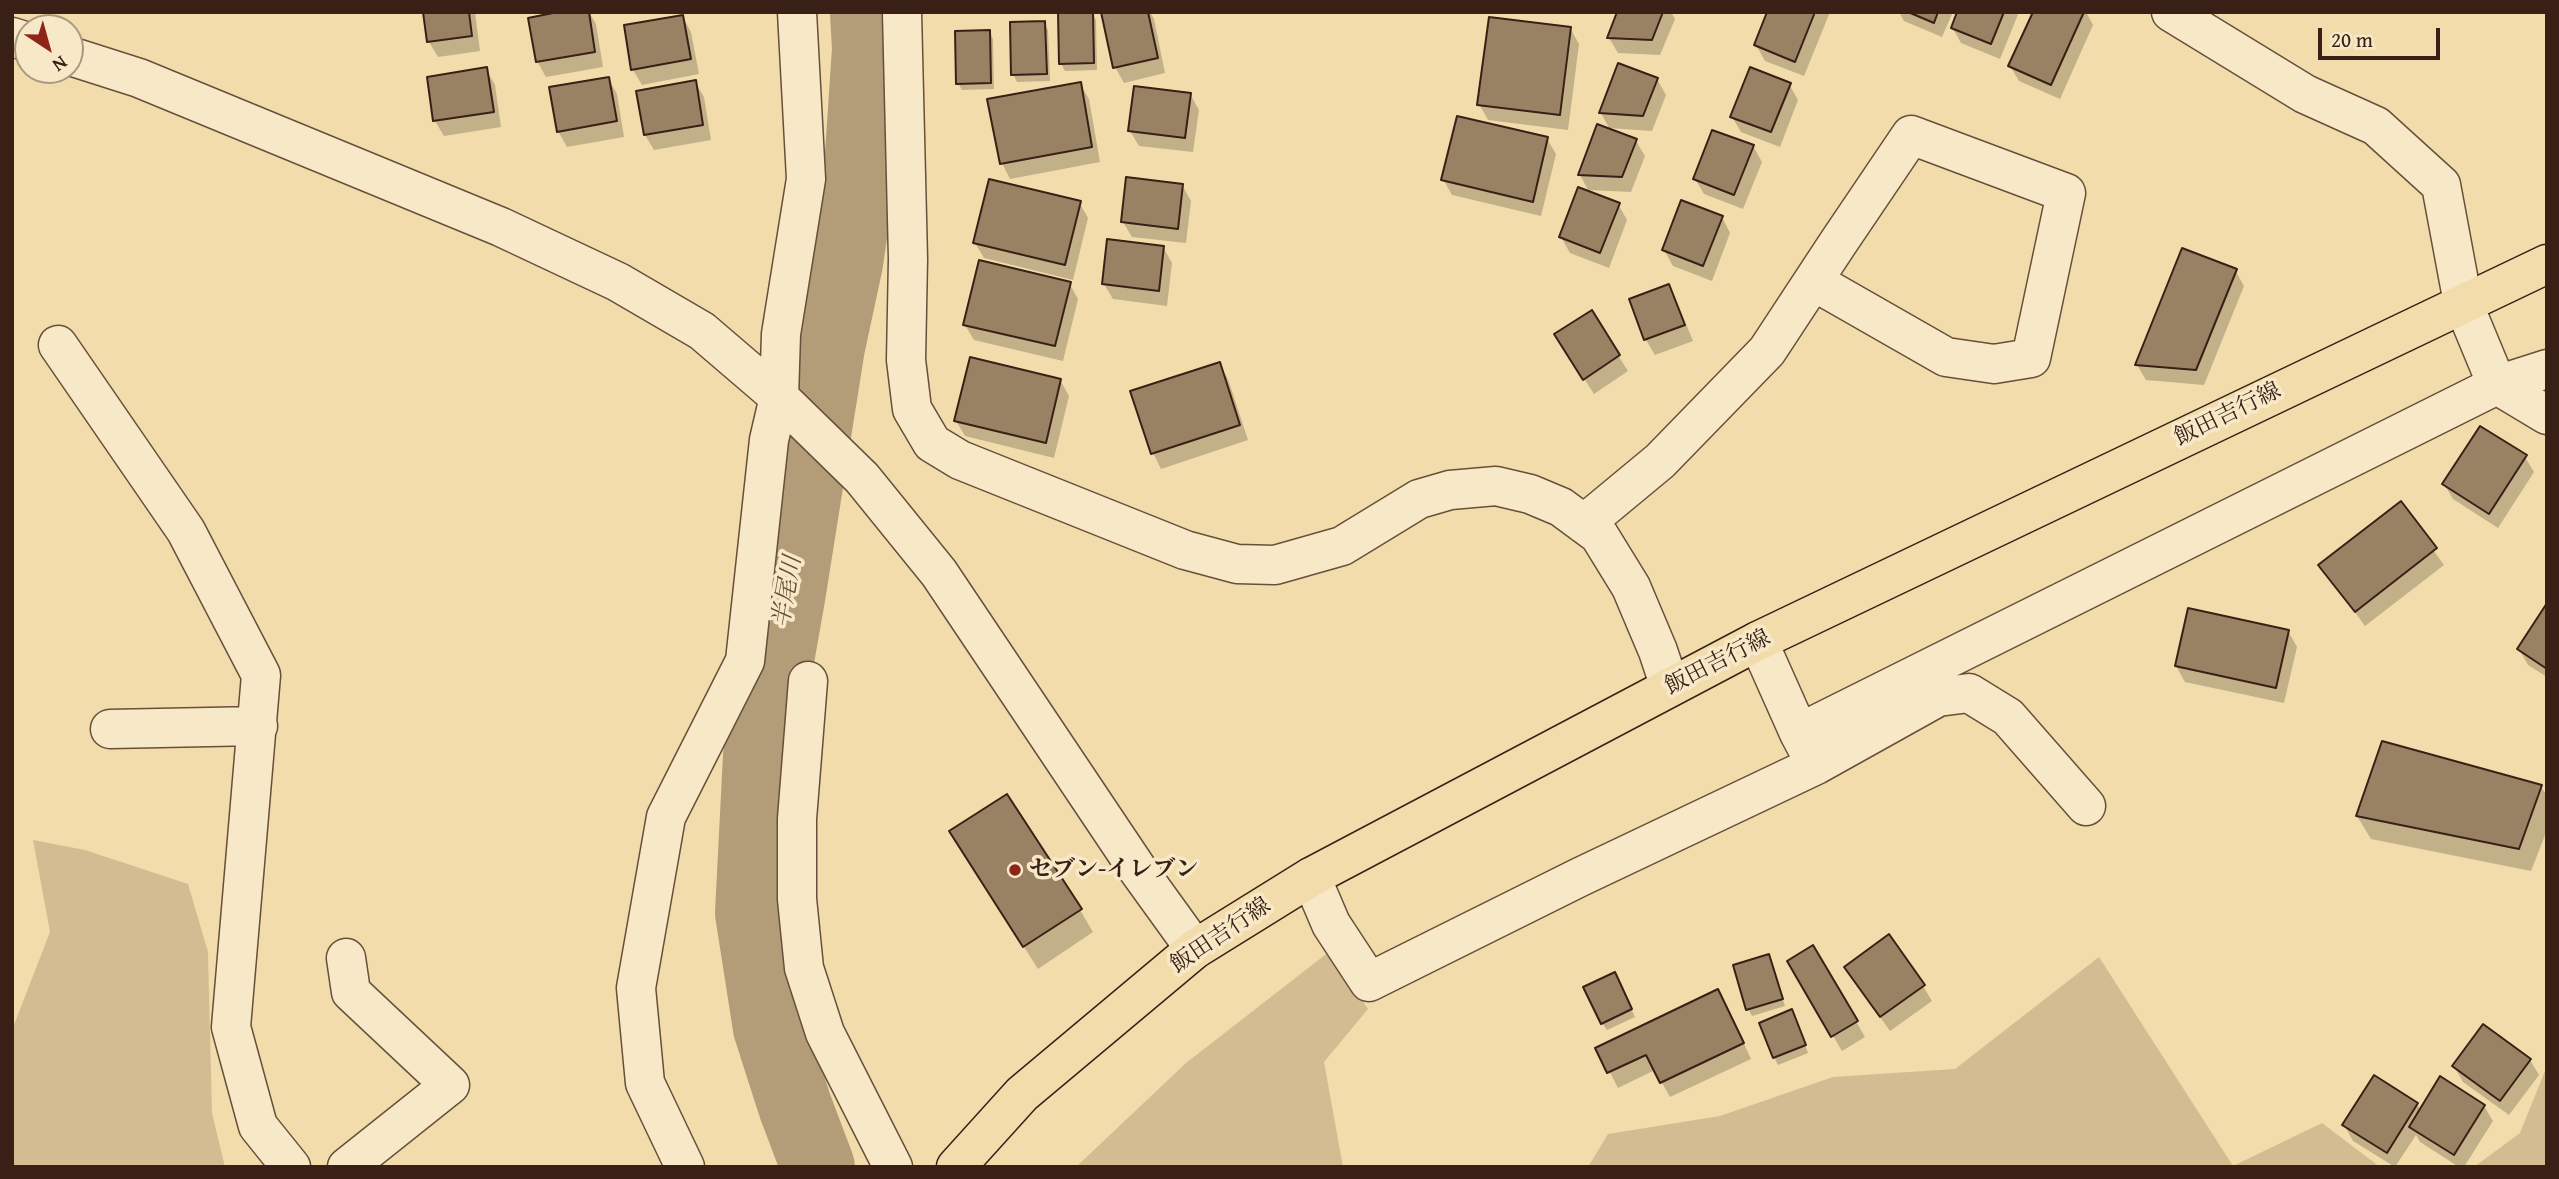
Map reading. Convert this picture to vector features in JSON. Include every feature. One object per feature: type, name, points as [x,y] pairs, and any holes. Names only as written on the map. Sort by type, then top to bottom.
[{"type":"main road","name":"飯田吉行線","points":[[956,1167],[1022,1094],[1195,949],[1311,877],[1758,641],[2547,264]]},
{"type":"street","points":[[685,1167],[645,1083],[636,988],[666,817],[745,661],[769,440],[779,397],[781,334],[806,179],[797,12]]},
{"type":"street","points":[[902,12],[908,259],[906,360],[912,408],[932,443],[961,460],[1185,550],[1237,564],[1275,565],[1342,546],[1419,499],[1450,490],[1496,486],[1530,494],[1561,507],[1599,535],[1631,587],[1670,687]]},
{"type":"street","points":[[2171,12],[2305,94],[2376,126],[2441,186],[2463,303],[2497,385],[2547,415]]},
{"type":"street","points":[[84,60],[139,78],[501,227],[618,282],[702,331],[779,397],[862,478],[939,573],[1138,870],[1195,949]]},
{"type":"street","points":[[1584,524],[1660,461],[1767,352],[1813,281],[1911,135],[2066,193],[2031,358],[1994,363],[1946,357],[1813,281]]},
{"type":"street","points":[[58,345],[186,531],[261,675],[230,1027],[258,1126],[291,1167]]},
{"type":"street","points":[[1311,877],[1331,923],[1368,982],[1471,930],[2497,385],[2547,369]]},
{"type":"street","points":[[1758,641],[1808,749]]},
{"type":"street","points":[[808,681],[796,819],[797,899],[804,968],[825,1033],[892,1167]]},
{"type":"street","points":[[1808,749],[1938,697],[1969,693],[2008,717],[2086,806]]},
{"type":"street","points":[[110,729],[258,726]]},
{"type":"street","points":[[346,958],[351,992],[450,1085],[347,1167]]},
{"type":"shaded area","points":[[33,840],[85,850],[188,884],[208,952],[212,1113],[225,1167],[12,1167],[12,1030],[50,932]]},
{"type":"shaded area","points":[[1330,951],[1368,1009],[1324,1062],[1343,1167],[1076,1167],[1186,1063]]},
{"type":"shaded area","points":[[2099,957],[2233,1166],[2322,1123],[2380,1167],[1588,1167],[1608,1134],[1720,1116],[1833,1077],[1955,1069]]},
{"type":"shaded area","points":[[2547,1066],[2547,1167],[2474,1167],[2520,1133]]},
{"type":"building","points":[[423,12],[469,12],[472,36],[427,42]]},
{"type":"building","points":[[558,12],[589,12],[595,52],[536,62],[528,18]]},
{"type":"building","points":[[1058,12],[1093,12],[1094,63],[1059,64]]},
{"type":"building","points":[[1101,12],[1148,12],[1158,58],[1113,68]]},
{"type":"building","points":[[1617,12],[1663,12],[1652,40],[1607,38]]},
{"type":"building","points":[[1767,12],[1815,12],[1795,62],[1754,45]]},
{"type":"building","points":[[1908,12],[1938,12],[1934,23]]},
{"type":"building","points":[[1957,12],[2004,12],[1991,44],[1951,28]]},
{"type":"building","points":[[2033,12],[2084,12],[2051,85],[2008,66]]},
{"type":"building","points":[[683,15],[691,59],[631,70],[624,25]]},
{"type":"building","points":[[1489,17],[1571,27],[1560,115],[1477,105]]},
{"type":"building","points":[[1045,21],[1047,74],[1011,75],[1010,22]]},
{"type":"building","points":[[990,30],[991,83],[956,84],[955,31]]},
{"type":"building","points":[[1618,63],[1658,78],[1643,116],[1599,113]]},
{"type":"building","points":[[487,67],[494,112],[433,121],[427,77]]},
{"type":"building","points":[[1750,67],[1791,83],[1771,132],[1730,117]]},
{"type":"building","points":[[609,77],[617,121],[557,132],[549,87]]},
{"type":"building","points":[[696,80],[703,125],[644,135],[636,91]]},
{"type":"building","points":[[1081,82],[1092,147],[1000,164],[987,99]]},
{"type":"building","points":[[1134,86],[1191,93],[1185,138],[1128,131]]},
{"type":"building","points":[[1457,116],[1548,137],[1533,202],[1441,180]]},
{"type":"building","points":[[1597,124],[1637,139],[1622,177],[1578,175]]},
{"type":"building","points":[[1712,130],[1754,145],[1734,195],[1693,179]]},
{"type":"building","points":[[1126,177],[1183,184],[1178,229],[1121,222]]},
{"type":"building","points":[[989,179],[1081,201],[1065,265],[973,243]]},
{"type":"building","points":[[1578,187],[1620,203],[1600,253],[1559,237]]},
{"type":"building","points":[[1681,200],[1723,216],[1703,266],[1662,250]]},
{"type":"building","points":[[1107,239],[1164,246],[1159,291],[1102,284]]},
{"type":"building","points":[[2182,248],[2237,269],[2196,370],[2135,365]]},
{"type":"building","points":[[979,260],[1071,282],[1055,346],[963,325]]},
{"type":"building","points":[[1669,284],[1685,325],[1644,340],[1629,299]]},
{"type":"building","points":[[1592,310],[1620,355],[1583,380],[1554,334]]},
{"type":"building","points":[[970,357],[1061,379],[1046,443],[954,421]]},
{"type":"building","points":[[1220,362],[1240,425],[1151,454],[1130,391]]},
{"type":"building","points":[[2480,426],[2527,455],[2489,514],[2442,484]]},
{"type":"building","points":[[2401,501],[2437,548],[2355,612],[2318,565]]},
{"type":"building","points":[[2547,603],[2547,669],[2517,649]]},
{"type":"building","points":[[2188,608],[2289,630],[2276,688],[2175,666]]},
{"type":"building","points":[[2382,741],[2542,785],[2519,849],[2356,816]]},
{"type":"building","name":"セブン-イレブン","points":[[1007,794],[1082,909],[1023,947],[949,831]]},
{"type":"building","points":[[1889,934],[1925,985],[1880,1017],[1844,967]]},
{"type":"building","points":[[1813,945],[1858,1021],[1831,1037],[1787,961]]},
{"type":"building","points":[[1769,954],[1783,999],[1746,1010],[1733,965]]},
{"type":"building","points":[[1615,972],[1632,1009],[1601,1024],[1583,987]]},
{"type":"building","points":[[1718,989],[1744,1043],[1660,1083],[1646,1055],[1607,1073],[1595,1048]]},
{"type":"building","points":[[1792,1009],[1806,1045],[1773,1058],[1759,1023]]},
{"type":"building","points":[[2483,1024],[2531,1059],[2500,1101],[2452,1066]]},
{"type":"building","points":[[2374,1075],[2418,1103],[2387,1153],[2342,1125]]},
{"type":"building","points":[[2440,1076],[2485,1105],[2454,1155],[2409,1127]]},
{"type":"waterway","name":"半尾川","points":[[818,1167],[770,1028],[752,913],[760,756],[828,347],[846,263],[862,154],[869,49],[867,12]]},
{"type":"place","name":"セブン-イレブン","points":[[1015,870]]}]
